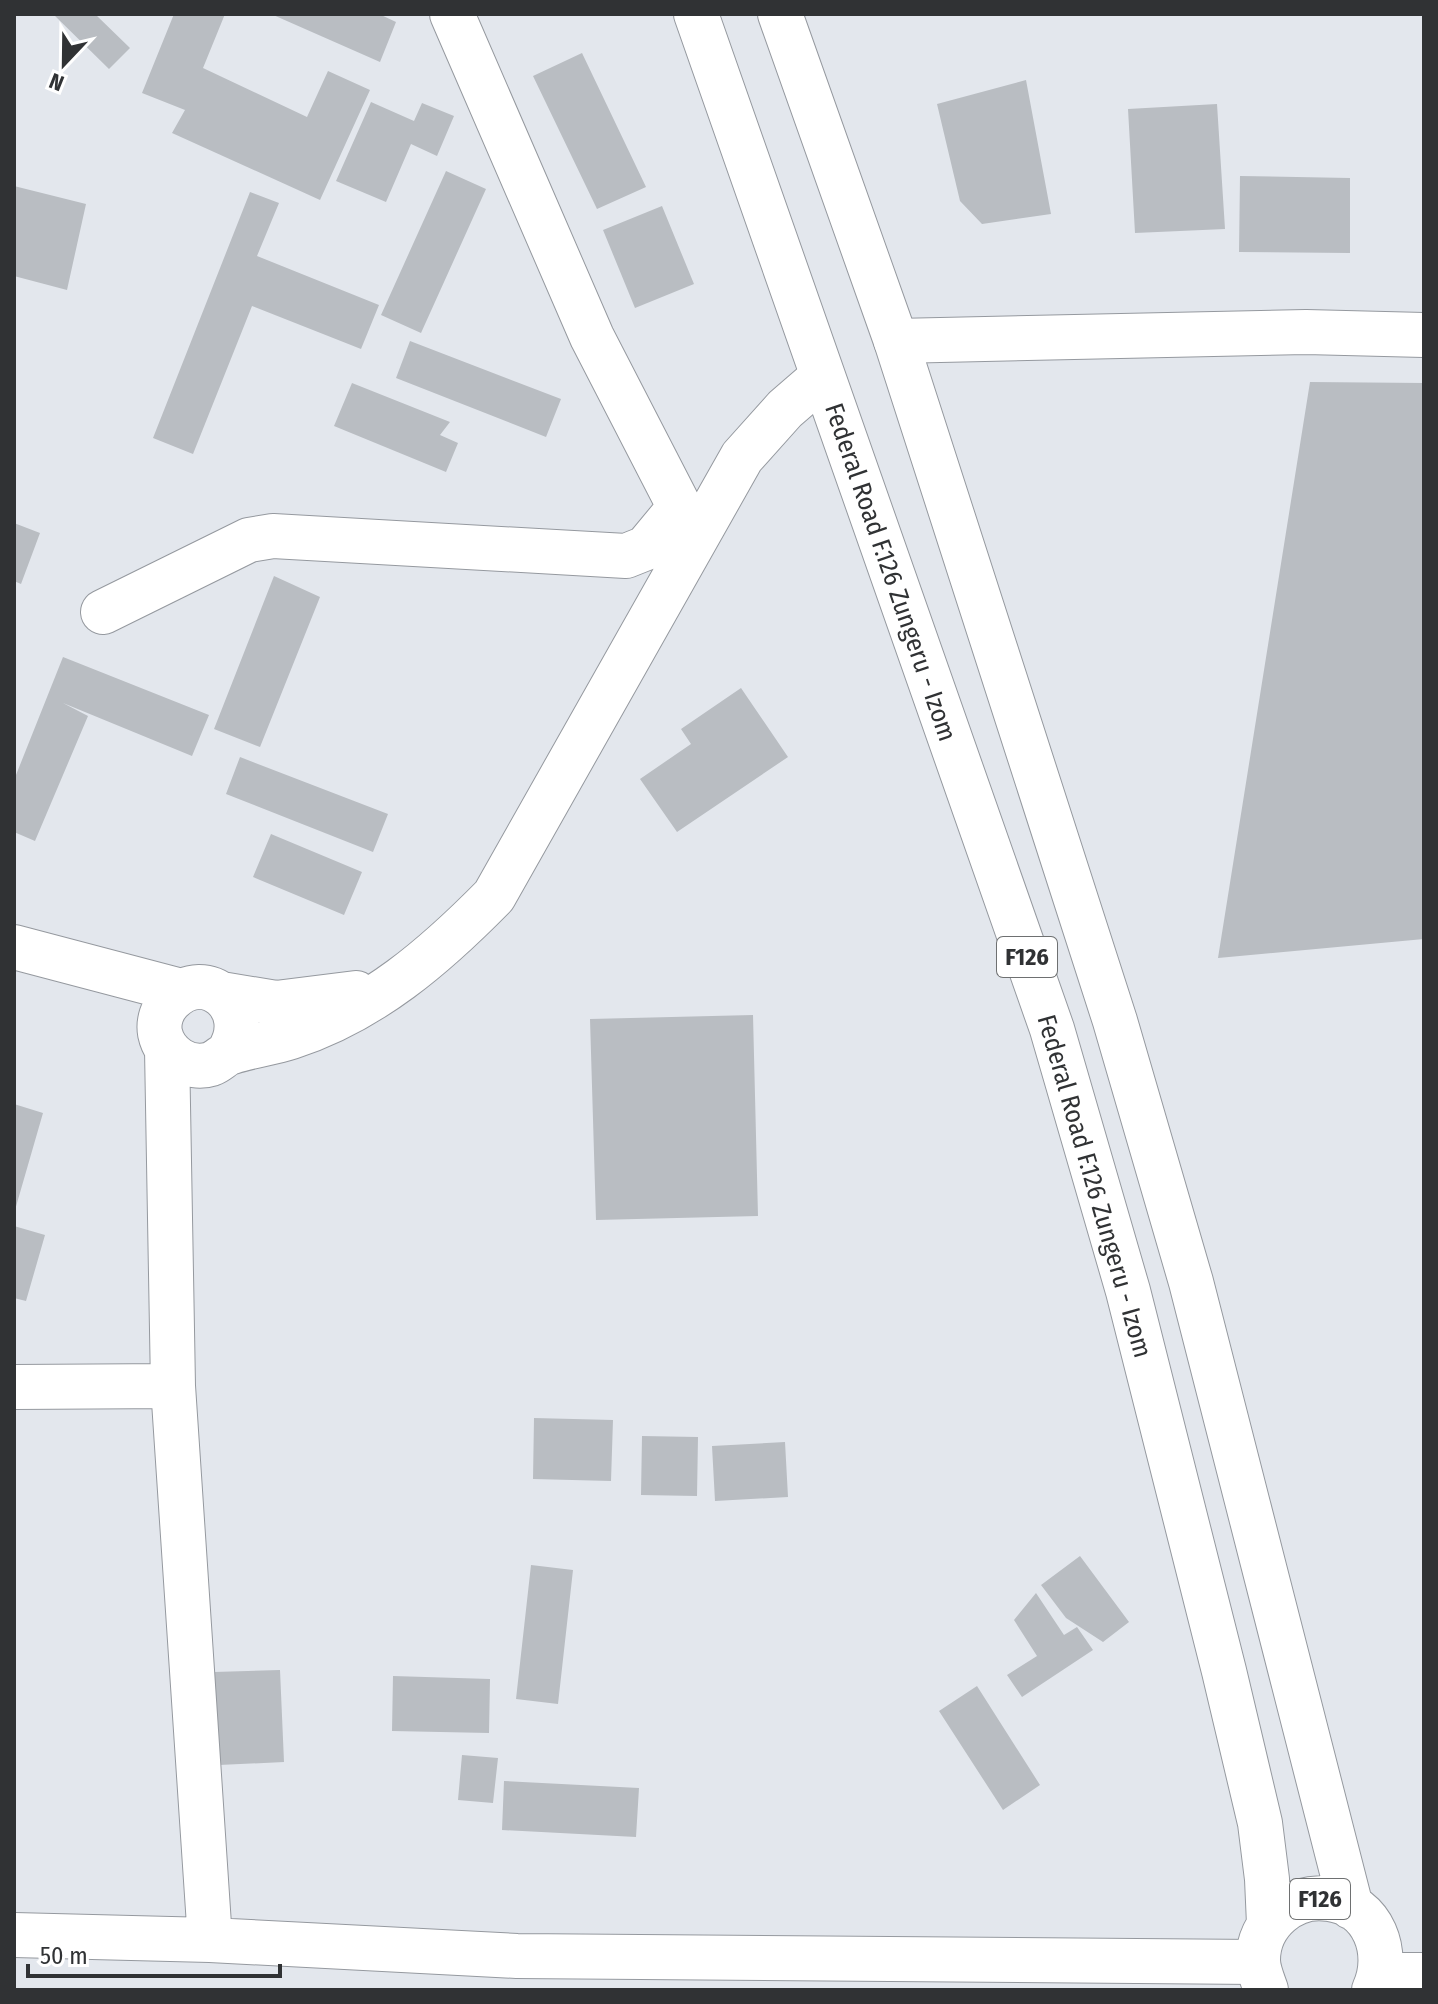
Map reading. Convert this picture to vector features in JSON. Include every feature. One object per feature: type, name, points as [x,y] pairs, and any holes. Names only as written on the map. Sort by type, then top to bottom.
[{"type":"street","points":[[452,14],[592,337],[688,523]]},
{"type":"street","name":"Federal Road F.126 Zungeru - Izom","points":[[696,14],[1052,1029],[1128,1291],[1260,1823],[1267,1879],[1264,1959]]},
{"type":"street","name":"F126","points":[[780,14],[896,341],[1115,1021],[1191,1282],[1351,1907]]},
{"type":"street","points":[[896,341],[1306,332],[1424,335]]},
{"type":"street","points":[[72,962],[118,986],[140,1003],[174,1057],[196,1066],[292,1037],[351,1012],[394,985],[448,944],[494,896],[688,523],[785,409],[822,377]]},
{"type":"street","points":[[103,612],[226,550],[273,536],[626,556],[688,523]]},
{"type":"street","points":[[14,947],[201,993],[276,1003],[334,997],[394,985]]},
{"type":"street","points":[[171,1185],[205,1084],[238,1033],[235,1011],[201,993],[169,1001],[162,1014],[171,1185],[173,1386],[210,1940]]},
{"type":"street","points":[[14,1387],[173,1386]]},
{"type":"street","name":"F126","points":[[1264,1959],[1285,1908],[1307,1899],[1330,1899],[1351,1907],[1371,1925],[1381,1949],[1377,1983]]},
{"type":"street","points":[[14,1935],[210,1940],[517,1973],[1264,1959]]},
{"type":"street","points":[[1377,1983],[1424,1975]]},
{"type":"building","points":[[53,14],[95,14],[130,48],[109,69]]},
{"type":"building","points":[[174,14],[225,14],[203,68],[307,117],[328,71],[370,90],[320,200],[172,133],[185,110],[142,93]]},
{"type":"building","points":[[271,14],[379,14],[396,22],[380,62]]},
{"type":"building","points":[[582,53],[646,187],[597,209],[533,76]]},
{"type":"building","points":[[1026,80],[1051,214],[982,224],[960,201],[937,104]]},
{"type":"building","points":[[371,102],[414,121],[422,103],[454,116],[437,156],[411,144],[386,202],[336,181]]},
{"type":"building","points":[[1217,104],[1225,229],[1135,233],[1128,109]]},
{"type":"building","points":[[446,171],[486,189],[421,333],[381,315]]},
{"type":"building","points":[[1240,176],[1350,178],[1350,253],[1239,252]]},
{"type":"building","points":[[14,186],[86,204],[67,290],[14,276]]},
{"type":"building","points":[[250,192],[279,203],[257,256],[379,305],[361,349],[252,306],[193,454],[153,438]]},
{"type":"building","points":[[662,206],[694,284],[635,308],[603,230]]},
{"type":"building","points":[[410,341],[561,399],[546,437],[396,378]]},
{"type":"building","points":[[1310,382],[1424,383],[1424,939],[1218,958]]},
{"type":"building","points":[[352,383],[450,422],[440,435],[458,443],[446,472],[334,426]]},
{"type":"building","points":[[14,523],[40,533],[21,584],[14,581]]},
{"type":"building","points":[[274,576],[320,597],[260,747],[214,729]]},
{"type":"building","points":[[63,657],[209,715],[192,756],[63,703],[88,716],[35,841],[14,832],[14,780]]},
{"type":"building","points":[[741,688],[788,757],[677,832],[640,779],[691,744],[681,729]]},
{"type":"building","points":[[240,757],[388,814],[373,852],[226,794]]},
{"type":"building","points":[[271,834],[362,872],[344,915],[253,877]]},
{"type":"building","points":[[753,1015],[758,1216],[596,1220],[590,1019]]},
{"type":"building","points":[[14,1104],[43,1113],[15,1210],[14,1210]]},
{"type":"building","points":[[14,1226],[45,1235],[26,1301],[14,1298]]},
{"type":"building","points":[[534,1418],[613,1420],[611,1481],[533,1479]]},
{"type":"building","points":[[642,1436],[698,1437],[697,1496],[641,1495]]},
{"type":"building","points":[[785,1442],[788,1497],[715,1501],[712,1446]]},
{"type":"building","points":[[1080,1556],[1129,1622],[1103,1642],[1066,1618],[1041,1585]]},
{"type":"building","points":[[531,1565],[573,1570],[558,1704],[516,1699]]},
{"type":"building","points":[[1036,1593],[1064,1635],[1077,1627],[1093,1650],[1022,1697],[1007,1675],[1037,1656],[1014,1620]]},
{"type":"building","points":[[280,1670],[284,1762],[219,1765],[214,1672]]},
{"type":"building","points":[[393,1676],[490,1679],[489,1733],[392,1731]]},
{"type":"building","points":[[977,1686],[1040,1785],[1003,1810],[939,1711]]},
{"type":"building","points":[[462,1755],[498,1758],[493,1803],[458,1800]]},
{"type":"building","points":[[504,1781],[639,1788],[636,1837],[502,1830]]}]
